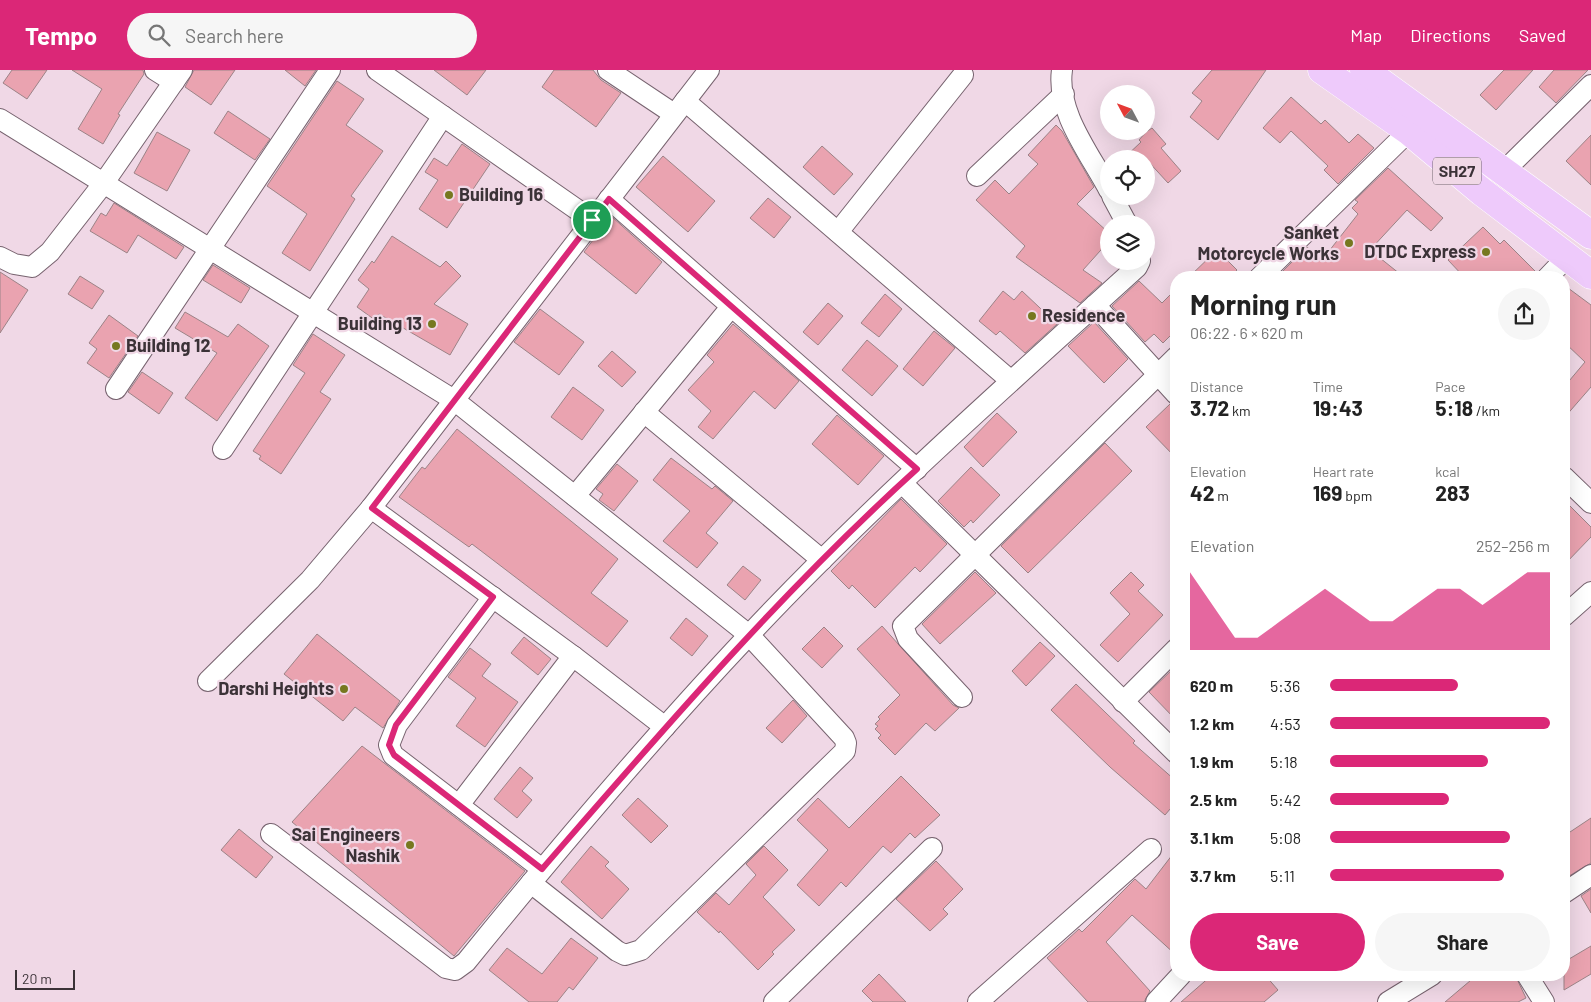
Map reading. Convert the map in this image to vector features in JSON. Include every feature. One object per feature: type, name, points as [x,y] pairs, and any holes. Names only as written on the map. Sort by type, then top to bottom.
[{"type":"main road","name":"SH27","points":[[1322,70],[1409,131],[1482,192],[1591,275]]},
{"type":"main road","name":"SH27","points":[[1364,70],[1591,235]]},
{"type":"street","points":[[0,257],[26,267],[32,267],[40,262],[103,184],[178,76],[155,70]]},
{"type":"street","points":[[116,389],[330,70]]},
{"type":"street","points":[[377,70],[592,220]]},
{"type":"street","points":[[608,70],[679,107],[838,232],[1010,380]]},
{"type":"street","points":[[208,682],[310,580],[372,508],[709,70]]},
{"type":"street","points":[[1062,70],[1068,113],[1100,173]]},
{"type":"street","points":[[838,232],[963,75]]},
{"type":"street","points":[[1504,171],[1591,85]]},
{"type":"street","points":[[977,176],[1064,94]]},
{"type":"street","points":[[223,449],[443,116]]},
{"type":"street","points":[[0,119],[454,400],[749,635],[844,738],[846,743],[845,750],[641,950],[625,955],[617,951],[459,805],[394,755],[389,745],[396,725],[493,597]]},
{"type":"street","points":[[1265,271],[1409,131]]},
{"type":"street","points":[[609,199],[917,469]]},
{"type":"street","points":[[1554,271],[1567,257]]},
{"type":"street","points":[[271,834],[446,968],[456,970],[466,962],[536,876],[749,635],[822,560],[1010,380],[1133,270]]},
{"type":"street","points":[[1095,305],[1170,387]]},
{"type":"street","points":[[575,496],[731,307]]},
{"type":"street","points":[[962,697],[908,639],[903,626],[974,554],[1170,364]]},
{"type":"street","points":[[644,412],[822,560]]},
{"type":"street","points":[[902,483],[1170,747]]},
{"type":"street","points":[[1570,483],[1591,504]]},
{"type":"street","points":[[372,508],[666,727]]},
{"type":"street","points":[[1570,612],[1588,600]]},
{"type":"street","points":[[1123,702],[1170,655]]},
{"type":"street","points":[[459,805],[573,656]]},
{"type":"street","points":[[774,1002],[932,848]]},
{"type":"street","points":[[978,1002],[1151,849]]},
{"type":"street","points":[[1570,889],[1591,875]]},
{"type":"street","points":[[1156,1002],[1175,981]]},
{"type":"street","points":[[1388,1002],[1422,981]]},
{"type":"street","points":[[1531,981],[1544,1002]]},
{"type":"building","points":[[12,70],[47,70],[27,99],[3,83]]},
{"type":"building","points":[[72,70],[143,70],[144,74],[118,114],[120,115],[103,144],[78,129],[102,89]]},
{"type":"building","points":[[194,70],[235,70],[211,105],[185,87]]},
{"type":"building","points":[[285,70],[316,70],[305,86]]},
{"type":"building","points":[[434,70],[486,70],[467,95]]},
{"type":"building","points":[[554,70],[593,70],[601,80],[621,93],[596,127],[542,87]]},
{"type":"building","points":[[1212,70],[1266,70],[1218,140],[1190,117],[1202,101],[1192,93]]},
{"type":"building","points":[[1504,70],[1533,70],[1496,110],[1480,95]]},
{"type":"building","points":[[1554,70],[1588,70],[1556,103],[1539,87]]},
{"type":"building","points":[[337,81],[364,99],[346,125],[383,151],[351,196],[355,199],[310,271],[282,253],[307,214],[267,186]]},
{"type":"building","points":[[1291,97],[1321,124],[1325,120],[1349,143],[1358,134],[1374,148],[1338,184],[1324,170],[1328,166],[1291,131],[1280,143],[1263,128]]},
{"type":"building","points":[[228,111],[270,139],[255,160],[214,133]]},
{"type":"building","points":[[1056,125],[1062,131],[1094,187],[1077,204],[1100,225],[1100,251],[1083,270],[1102,283],[1080,303],[1016,257],[1025,246],[976,200],[995,180],[1009,194],[1038,164],[1028,155]]},
{"type":"building","points":[[1155,131],[1166,144],[1161,148],[1181,171],[1168,183],[1155,169],[1155,150],[1133,150],[1141,142],[1139,140],[1155,140]]},
{"type":"building","points":[[157,132],[190,150],[167,191],[134,173]]},
{"type":"building","points":[[1591,135],[1591,185],[1566,161]]},
{"type":"building","name":"Building 16","points":[[462,144],[490,164],[447,228],[419,209],[438,180],[425,172],[434,158],[447,166]]},
{"type":"building","points":[[822,146],[853,174],[834,195],[803,167]]},
{"type":"building","points":[[663,156],[715,201],[688,232],[636,187]]},
{"type":"building","points":[[1388,168],[1443,218],[1431,231],[1407,210],[1370,250],[1396,271],[1283,271],[1307,247],[1322,260],[1358,214],[1352,208],[1358,202],[1355,200]]},
{"type":"building","points":[[768,198],[791,217],[774,238],[750,218]]},
{"type":"building","points":[[114,203],[184,247],[176,259],[138,235],[127,253],[90,231],[101,213],[106,216]]},
{"type":"building","points":[[611,216],[662,262],[636,294],[584,252]]},
{"type":"building","name":"DTDC Express","points":[[1483,227],[1500,244],[1504,240],[1535,271],[1458,271],[1448,260]]},
{"type":"building","points":[[392,236],[440,267],[446,261],[461,276],[434,304],[468,324],[450,355],[379,314],[375,320],[357,307],[369,289],[358,280],[372,261],[374,263]]},
{"type":"building","points":[[1217,250],[1237,270],[1236,271],[1195,271]]},
{"type":"building","points":[[213,265],[250,288],[241,303],[203,280]]},
{"type":"building","points":[[0,272],[28,290],[0,333]]},
{"type":"building","points":[[80,276],[104,291],[92,309],[68,294]]},
{"type":"building","points":[[1139,281],[1162,303],[1170,295],[1170,336],[1163,343],[1154,334],[1145,342],[1112,306]]},
{"type":"building","points":[[1570,289],[1591,305],[1591,387],[1570,411],[1570,380],[1585,362],[1570,348]]},
{"type":"building","name":"Residence","points":[[1003,291],[1014,300],[1022,291],[1057,324],[1025,353],[1000,331],[996,335],[979,321]]},
{"type":"building","points":[[885,294],[902,309],[879,337],[861,323]]},
{"type":"building","points":[[828,303],[843,316],[818,345],[803,332]]},
{"type":"building","points":[[540,309],[584,342],[559,375],[514,342]]},
{"type":"building","points":[[185,312],[228,337],[238,324],[269,346],[217,421],[185,398],[217,353],[175,328]]},
{"type":"building","name":"Building 12","points":[[109,315],[138,336],[109,378],[87,363],[97,349],[89,343]]},
{"type":"building","points":[[1094,322],[1128,359],[1104,383],[1068,346]]},
{"type":"building","points":[[733,324],[799,381],[775,409],[754,391],[713,439],[698,427],[711,411],[688,390],[714,362],[707,355]]},
{"type":"building","points":[[934,331],[955,348],[923,386],[903,369]]},
{"type":"building","points":[[313,334],[345,355],[320,392],[331,399],[281,474],[259,459],[261,456],[253,451],[305,373],[293,365]]},
{"type":"building","points":[[867,340],[898,366],[872,396],[842,370]]},
{"type":"building","points":[[612,351],[636,372],[622,387],[598,366]]},
{"type":"building","points":[[142,372],[173,393],[159,414],[128,392]]},
{"type":"building","points":[[573,387],[604,410],[582,440],[551,417]]},
{"type":"building","points":[[1170,404],[1170,452],[1146,427]]},
{"type":"building","points":[[997,413],[1017,432],[983,467],[964,447]]},
{"type":"building","points":[[837,415],[884,456],[858,485],[812,444]]},
{"type":"building","points":[[457,429],[618,559],[591,593],[628,621],[607,647],[472,544],[469,547],[399,497],[422,467],[425,469]]},
{"type":"building","points":[[1105,443],[1132,471],[1028,573],[1001,546]]},
{"type":"building","points":[[671,458],[712,489],[715,486],[733,501],[706,533],[718,543],[697,568],[663,541],[690,511],[653,480]]},
{"type":"building","points":[[617,464],[638,481],[614,511],[599,500],[603,494],[596,489]]},
{"type":"building","points":[[971,467],[1000,495],[973,523],[971,520],[964,527],[938,501]]},
{"type":"building","points":[[901,499],[947,544],[920,572],[915,567],[875,608],[852,585],[849,589],[831,571]]},
{"type":"building","points":[[1570,506],[1591,527],[1591,537],[1570,559]]},
{"type":"building","points":[[743,566],[761,580],[745,600],[727,585]]},
{"type":"building","points":[[975,572],[996,593],[940,644],[922,624]]},
{"type":"building","points":[[1131,572],[1144,585],[1138,591],[1163,615],[1118,662],[1100,645],[1130,614],[1110,593]]},
{"type":"building","points":[[686,618],[708,636],[692,656],[670,638]]},
{"type":"building","points":[[882,626],[953,705],[959,708],[935,731],[926,723],[895,755],[878,738],[881,735],[875,729],[878,726],[875,724],[880,719],[878,717],[900,695],[857,649]]},
{"type":"building","points":[[824,627],[843,646],[822,668],[802,649]]},
{"type":"building","name":"Darshi Heights","points":[[317,634],[400,701],[383,728],[355,707],[343,721],[284,674]]},
{"type":"building","points":[[524,637],[551,659],[538,675],[511,653]]},
{"type":"building","points":[[1040,642],[1055,656],[1026,686],[1012,671]]},
{"type":"building","points":[[470,648],[491,664],[482,676],[518,702],[485,747],[456,726],[476,698],[448,677]]},
{"type":"building","points":[[1170,672],[1170,714],[1149,692]]},
{"type":"building","points":[[1076,684],[1135,741],[1133,743],[1170,776],[1170,809],[1165,815],[1110,767],[1051,710]]},
{"type":"building","points":[[793,700],[807,716],[782,743],[766,728]]},
{"type":"building","name":"Sai Engineers Nashik","points":[[362,746],[525,871],[454,956],[292,822]]},
{"type":"building","points":[[520,767],[533,778],[522,791],[532,800],[517,818],[494,799]]},
{"type":"building","points":[[901,776],[940,815],[915,838],[910,833],[891,853],[883,846],[846,887],[841,882],[819,906],[797,885],[828,850],[797,820],[818,798],[849,828]]},
{"type":"building","points":[[638,798],[668,826],[651,843],[622,815]]},
{"type":"building","points":[[1591,818],[1591,863],[1570,875],[1570,832]]},
{"type":"building","points":[[239,829],[273,857],[256,878],[221,850]]},
{"type":"building","points":[[591,846],[609,862],[605,866],[629,889],[602,919],[561,882]]},
{"type":"building","points":[[764,846],[788,870],[763,897],[795,930],[772,952],[774,954],[758,970],[720,931],[719,933],[697,912],[716,893],[729,905],[756,875],[746,864]]},
{"type":"building","points":[[1170,858],[1170,950],[1132,915],[1106,942],[1150,991],[1144,1002],[1088,1002],[1047,958],[1079,929],[1082,932],[1135,879],[1146,889]]},
{"type":"building","points":[[936,861],[963,889],[943,909],[948,914],[930,931],[896,899]]},
{"type":"building","points":[[1591,889],[1591,913],[1581,896]]},
{"type":"building","points":[[571,938],[598,958],[573,990],[569,987],[557,1002],[529,1002],[489,970],[507,948],[542,974]]},
{"type":"building","points":[[1591,946],[1591,974],[1564,990],[1564,981],[1570,981],[1570,958]]},
{"type":"building","points":[[879,974],[906,1002],[873,1002],[862,991]]},
{"type":"building","points":[[1205,981],[1270,981],[1278,990],[1264,1002],[1181,1002]]},
{"type":"building","points":[[1470,981],[1518,981],[1526,998],[1518,1002],[1445,1002]]},
{"type":"place","name":"Building 16","points":[[449,195]]},
{"type":"place","name":"Sanket Motorcycle Works","points":[[1349,243]]},
{"type":"place","name":"DTDC Express","points":[[1486,252]]},
{"type":"place","name":"Residence","points":[[1032,316]]},
{"type":"place","name":"Building 13","points":[[432,324]]},
{"type":"place","name":"Building 12","points":[[116,346]]},
{"type":"place","name":"Darshi Heights","points":[[344,689]]},
{"type":"place","name":"Sai Engineers Nashik","points":[[410,845]]},
{"type":"route","points":[[609,199],[917,469],[822,560],[749,635],[542,869],[394,755],[389,745],[396,725],[493,597],[372,508],[592,220],[609,199]]}]
